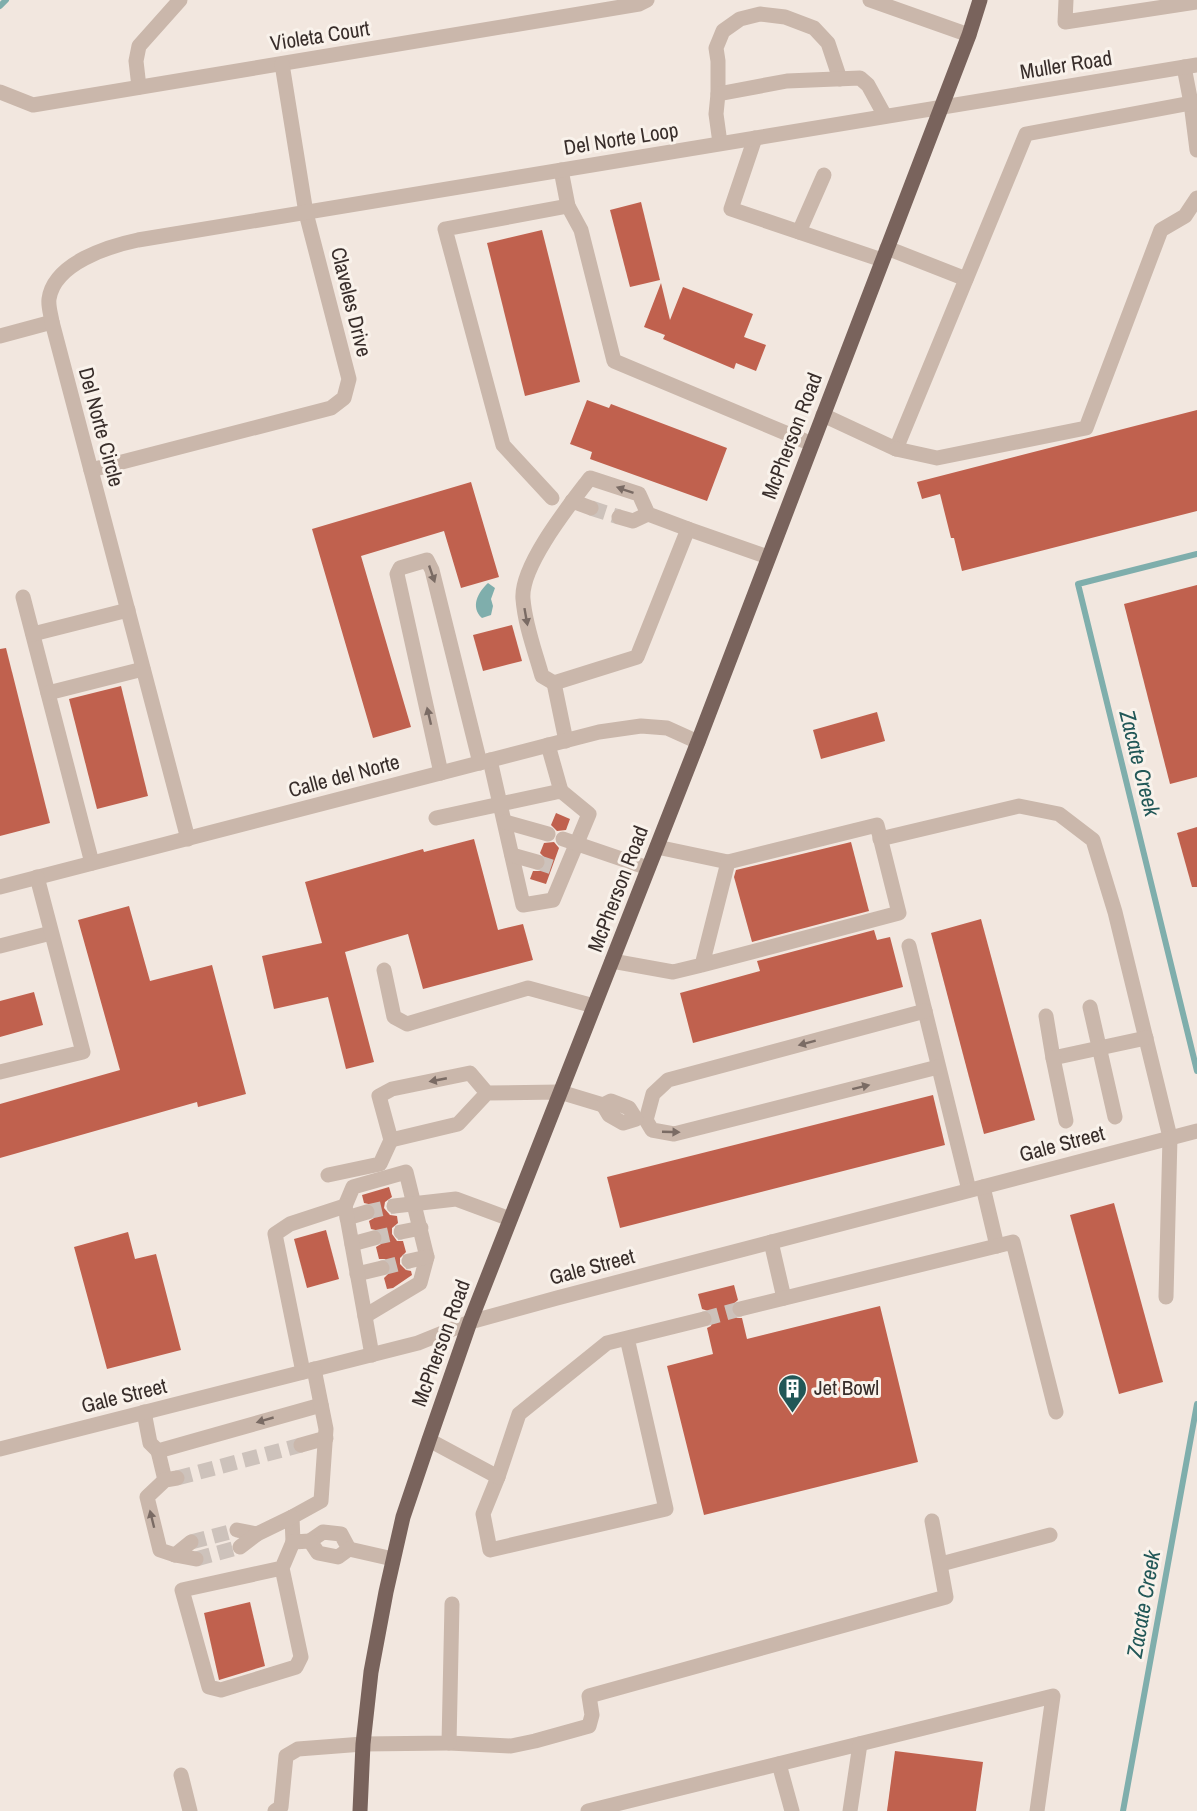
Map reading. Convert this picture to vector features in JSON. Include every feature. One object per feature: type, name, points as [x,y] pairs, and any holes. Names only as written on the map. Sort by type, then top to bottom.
[{"type":"main road","name":"McPherson Road","points":[[360,1811],[363,1744],[371,1672],[403,1517],[429,1440],[470,1322],[698,742],[969,35],[980,0]]},
{"type":"street","points":[[139,87],[136,61],[139,46],[180,0]]},
{"type":"street","name":"Violeta Court","points":[[0,93],[33,105],[639,4],[646,0]]},
{"type":"street","points":[[870,0],[969,35]]},
{"type":"street","points":[[1066,0],[1065,22],[1197,2]]},
{"type":"street","points":[[720,144],[716,114],[718,60],[716,48],[723,31],[740,19],[760,14],[785,17],[814,28],[828,43],[840,79]]},
{"type":"street","name":"Claveles Drive","points":[[91,470],[331,408],[344,398],[349,379],[306,213],[282,64]]},
{"type":"street","points":[[1191,66],[1191,104],[1197,150]]},
{"type":"street","name":"Muller Road","points":[[942,106],[1191,66]]},
{"type":"street","points":[[717,94],[787,81],[860,78],[868,85],[885,116]]},
{"type":"street","points":[[896,449],[1026,134],[1191,104]]},
{"type":"street","name":"Del Norte Loop","points":[[306,213],[942,106]]},
{"type":"street","points":[[754,138],[731,209],[799,232],[885,254],[966,279]]},
{"type":"street","points":[[561,170],[568,206],[581,230],[614,361],[812,444]]},
{"type":"street","points":[[799,232],[824,175]]},
{"type":"street","points":[[823,415],[896,449],[937,458],[1086,428],[1161,230],[1185,216],[1197,198]]},
{"type":"street","points":[[552,498],[503,445],[444,229],[568,206]]},
{"type":"street","name":"Del Norte Circle","points":[[188,839],[52,322],[49,300],[54,284],[68,270],[87,256],[112,246],[306,213]]},
{"type":"street","points":[[0,336],[52,322]]},
{"type":"street","points":[[688,529],[637,657],[554,683],[542,676],[523,596],[529,573],[549,533],[590,478],[639,494],[648,514],[768,557]]},
{"type":"street","points":[[572,501],[591,508]]},
{"type":"street","points":[[620,517],[633,521],[648,514]]},
{"type":"street","points":[[441,773],[397,574],[400,568],[427,560],[432,570],[485,761],[501,805],[523,905],[553,900],[559,869],[570,841],[589,814],[561,791],[548,745]]},
{"type":"street","points":[[23,597],[92,863]]},
{"type":"street","points":[[33,634],[128,610]]},
{"type":"street","points":[[48,693],[143,669]]},
{"type":"street","points":[[554,683],[566,741]]},
{"type":"street","name":"Calle del Norte","points":[[0,887],[599,732],[641,726],[667,728],[698,742]]},
{"type":"street","points":[[436,818],[561,791]]},
{"type":"street","points":[[880,839],[1019,806],[1059,814],[1093,840],[1115,912],[1146,1038],[1183,1134],[1166,1297]]},
{"type":"street","points":[[505,822],[548,834]]},
{"type":"street","points":[[612,961],[673,972],[898,913],[877,825],[728,862],[657,847]]},
{"type":"street","points":[[570,841],[648,868]]},
{"type":"street","points":[[512,855],[537,862]]},
{"type":"street","points":[[702,965],[728,862]]},
{"type":"street","points":[[0,1072],[83,1052],[38,877]]},
{"type":"street","points":[[0,946],[51,933]]},
{"type":"street","points":[[909,946],[938,1067],[976,1189],[997,1246]]},
{"type":"street","points":[[384,970],[394,1017],[407,1024],[528,987],[594,1006]]},
{"type":"street","points":[[1090,1007],[1115,1117]]},
{"type":"street","points":[[641,1119],[653,1094],[668,1080],[925,1011]]},
{"type":"street","points":[[1046,1016],[1066,1121]]},
{"type":"street","points":[[1053,1058],[1146,1038]]},
{"type":"street","points":[[641,1119],[652,1130],[674,1134],[938,1067]]},
{"type":"street","points":[[328,1175],[380,1164],[391,1140],[380,1096],[392,1089],[470,1073],[487,1093]]},
{"type":"street","points":[[391,1140],[458,1124],[487,1093],[561,1092],[603,1105],[609,1115],[623,1123],[641,1119]]},
{"type":"street","name":"Gale Street","points":[[0,1449],[418,1343],[470,1322],[1183,1134]]},
{"type":"street","points":[[365,1316],[420,1283],[427,1257],[406,1173],[353,1187],[346,1212],[372,1355]]},
{"type":"street","points":[[394,1206],[456,1199],[510,1219]]},
{"type":"street","points":[[240,1547],[257,1534],[321,1501],[326,1429],[275,1234],[290,1224],[346,1212],[367,1212]]},
{"type":"street","points":[[401,1232],[421,1228]]},
{"type":"street","points":[[352,1244],[374,1238]]},
{"type":"street","points":[[771,1242],[784,1298]]},
{"type":"street","points":[[740,1309],[1013,1242],[1056,1412]]},
{"type":"street","points":[[409,1261],[427,1257]]},
{"type":"street","points":[[357,1274],[382,1268]]},
{"type":"street","points":[[627,1338],[666,1509],[490,1550],[483,1514],[519,1414],[606,1343],[704,1319]]},
{"type":"street","points":[[158,1451],[321,1405]]},
{"type":"street","points":[[144,1412],[150,1443],[158,1451],[171,1479],[147,1497],[160,1550],[196,1558]]},
{"type":"street","points":[[301,1445],[326,1438]]},
{"type":"street","points":[[429,1440],[498,1477]]},
{"type":"street","points":[[282,1568],[182,1590],[209,1687],[220,1690],[296,1667],[301,1657],[282,1568],[293,1542],[292,1517]]},
{"type":"street","points":[[275,1811],[281,1807],[286,1756],[298,1749],[363,1744],[449,1743],[511,1746],[589,1726],[592,1715],[589,1696],[946,1597],[932,1521]]},
{"type":"street","points":[[237,1530],[257,1534]]},
{"type":"street","points":[[293,1542],[310,1541],[322,1532],[341,1534],[349,1549]]},
{"type":"street","points":[[941,1563],[1050,1535]]},
{"type":"street","points":[[310,1541],[318,1553],[338,1557],[349,1549],[393,1559]]},
{"type":"street","points":[[175,1555],[191,1542]]},
{"type":"street","points":[[449,1743],[452,1604]]},
{"type":"street","points":[[588,1811],[1053,1696],[1037,1811]]},
{"type":"street","points":[[850,1811],[860,1744]]},
{"type":"street","points":[[779,1764],[792,1811]]},
{"type":"street","points":[[181,1775],[190,1811]]},
{"type":"water","points":[[488,583],[495,588],[491,599],[493,606],[491,615],[482,618],[478,614],[476,604],[481,591]]},
{"type":"building","points":[[641,202],[660,280],[630,287],[610,210]]},
{"type":"building","points":[[542,230],[580,382],[525,396],[487,243]]},
{"type":"building","points":[[661,283],[670,320],[683,287],[753,314],[744,337],[766,345],[756,371],[736,363],[734,369],[663,339],[665,335],[644,327]]},
{"type":"building","points":[[587,400],[609,408],[611,404],[727,448],[707,501],[590,459],[592,452],[570,444]]},
{"type":"building","points":[[1197,410],[1197,511],[962,571],[940,494],[922,499],[917,482]]},
{"type":"building","points":[[471,482],[499,577],[461,588],[444,531],[361,556],[411,727],[373,738],[312,529]]},
{"type":"building","points":[[1197,585],[1197,777],[1170,784],[1124,604]]},
{"type":"building","points":[[512,625],[522,661],[483,671],[473,635]]},
{"type":"building","points":[[6,648],[50,823],[0,836],[0,649]]},
{"type":"building","points":[[121,686],[148,796],[97,809],[69,699]]},
{"type":"building","points":[[877,712],[885,741],[821,759],[813,730]]},
{"type":"building","points":[[556,813],[570,819],[566,830],[557,831],[551,825]]},
{"type":"building","points":[[1197,827],[1197,887],[1192,887],[1177,833]]},
{"type":"building","points":[[474,839],[498,930],[523,924],[533,960],[423,989],[408,934],[345,952],[374,1062],[346,1069],[328,997],[274,1009],[262,956],[322,943],[305,882],[423,849],[424,852]]},
{"type":"building","points":[[554,842],[559,848],[546,884],[530,879],[533,871],[540,871],[546,865],[546,859],[540,853],[544,843]]},
{"type":"building","points":[[851,842],[869,911],[752,942],[734,877],[736,870]]},
{"type":"building","points":[[129,906],[150,981],[212,965],[246,1094],[198,1107],[197,1102],[0,1158],[0,1104],[120,1070],[78,920]]},
{"type":"building","points":[[981,919],[1035,1120],[984,1134],[931,933]]},
{"type":"building","points":[[874,930],[877,940],[890,937],[903,987],[693,1043],[680,993],[760,971],[757,961]]},
{"type":"building","points":[[34,992],[43,1025],[0,1037],[0,1001]]},
{"type":"building","points":[[933,1095],[945,1145],[620,1228],[607,1177]]},
{"type":"building","points":[[389,1187],[392,1197],[385,1202],[384,1208],[390,1215],[397,1216],[398,1223],[392,1228],[392,1234],[397,1241],[403,1241],[406,1252],[400,1258],[400,1264],[406,1270],[411,1271],[412,1275],[393,1288],[387,1289],[384,1278],[391,1271],[391,1265],[385,1259],[379,1259],[376,1247],[381,1244],[383,1236],[380,1231],[371,1229],[369,1221],[374,1218],[376,1210],[373,1205],[364,1203],[362,1195]]},
{"type":"building","points":[[1114,1203],[1163,1382],[1119,1394],[1070,1215]]},
{"type":"building","points":[[326,1230],[339,1279],[307,1288],[294,1239]]},
{"type":"building","points":[[128,1232],[135,1259],[156,1254],[181,1350],[107,1369],[74,1247]]},
{"type":"building","name":"Jet Bowl","points":[[734,1285],[738,1300],[731,1306],[731,1312],[737,1318],[742,1318],[747,1339],[880,1306],[918,1462],[704,1515],[667,1366],[713,1354],[707,1328],[711,1326],[714,1317],[711,1312],[702,1309],[698,1294]]},
{"type":"building","points":[[250,1602],[265,1666],[219,1680],[204,1613]]},
{"type":"building","points":[[895,1751],[983,1762],[976,1811],[887,1811]]},
{"type":"waterway","points":[[0,6],[6,0]]},
{"type":"waterway","name":"Zacate Creek","points":[[1197,554],[1078,584],[1197,1071]]},
{"type":"waterway","name":"Zacate Creek","points":[[1123,1811],[1197,1404]]},
{"type":"tunnel","points":[[591,508],[619,517]]},
{"type":"tunnel","points":[[537,862],[552,867]]},
{"type":"tunnel","points":[[367,1212],[394,1206]]},
{"type":"tunnel","points":[[374,1238],[401,1232]]},
{"type":"tunnel","points":[[382,1268],[409,1261]]},
{"type":"tunnel","points":[[704,1319],[740,1309]]},
{"type":"tunnel","points":[[177,1478],[301,1445]]},
{"type":"tunnel","points":[[191,1542],[237,1530]]},
{"type":"tunnel","points":[[196,1559],[240,1547]]},
{"type":"place","name":"Jet Bowl","points":[[793,1414]]}]
